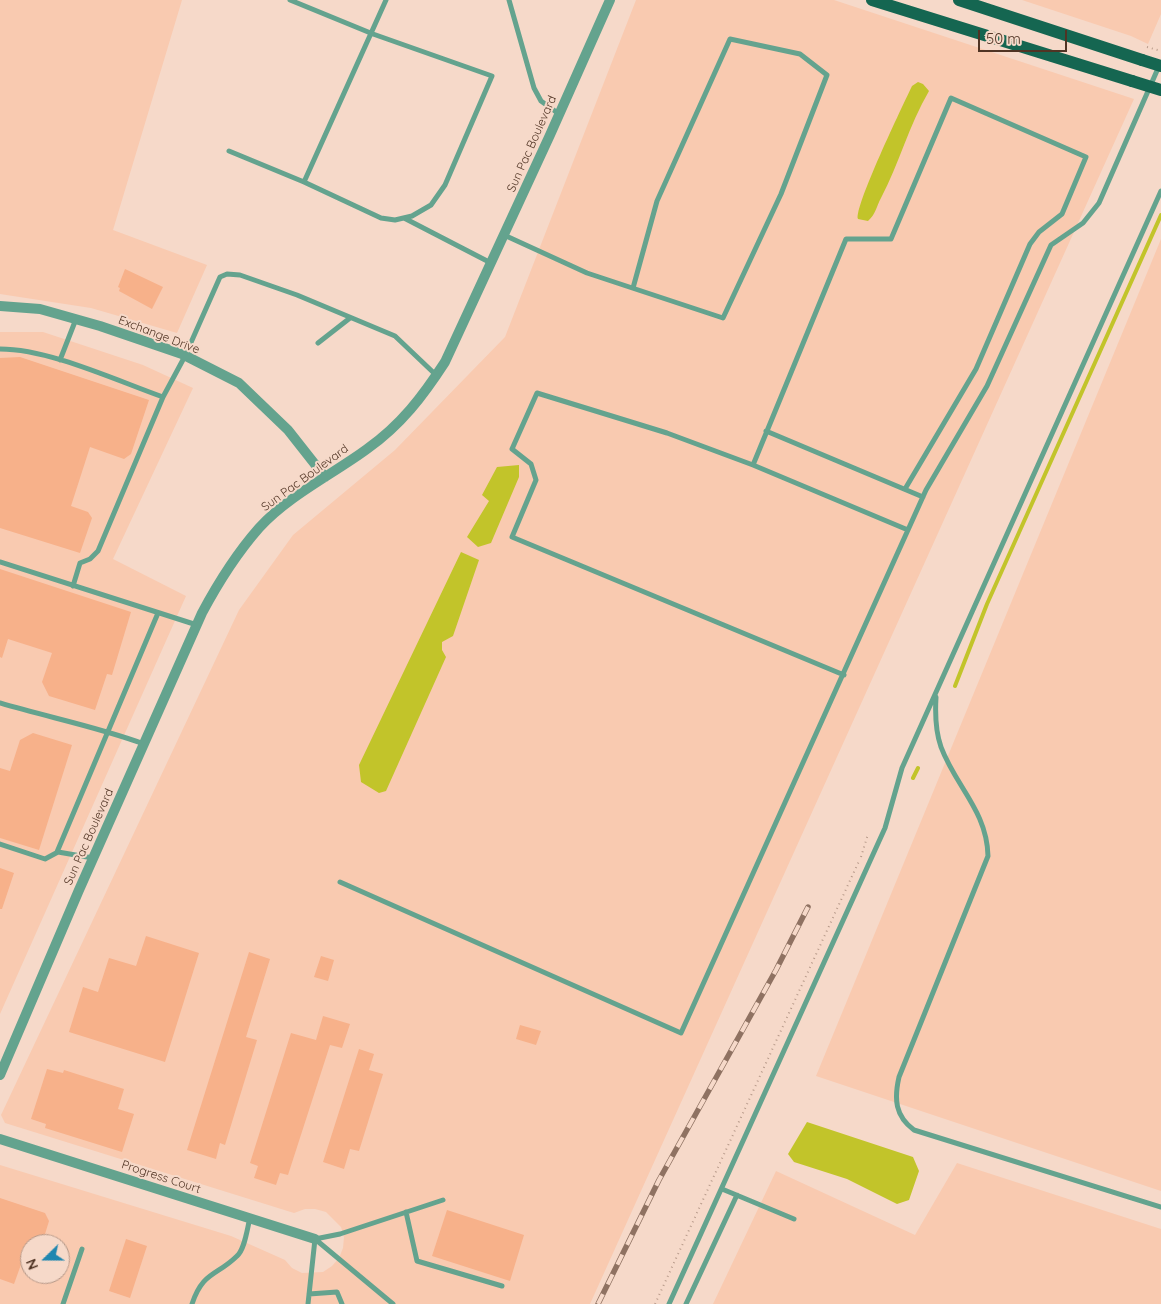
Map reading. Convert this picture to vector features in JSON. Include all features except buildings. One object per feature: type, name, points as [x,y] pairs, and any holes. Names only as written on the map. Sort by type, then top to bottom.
[{"type":"main road","points":[[872,0],[1161,90]]},
{"type":"main road","points":[[958,0],[1161,66]]},
{"type":"street","name":"Sun Pac Boulevard","points":[[0,1075],[144,744],[197,625],[219,582],[259,528],[275,513],[369,448],[416,405],[445,362],[610,0]]},
{"type":"street","name":"Exchange Drive","points":[[0,306],[40,309],[76,319],[186,356],[239,384],[288,430],[325,477]]},
{"type":"street","name":"Progress Court","points":[[0,1139],[315,1239]]},
{"type":"lane","points":[[229,151],[304,182],[381,218],[395,220],[404,218],[431,206],[445,185],[492,76],[373,34],[290,0]]},
{"type":"lane","points":[[304,182],[373,34],[386,0]]},
{"type":"lane","points":[[509,0],[534,88],[541,101],[559,114]]},
{"type":"lane","points":[[504,235],[587,273],[723,318],[781,194],[827,75],[800,54],[730,39],[657,201],[633,288]]},
{"type":"lane","points":[[340,882],[681,1033],[844,676],[923,497],[948,450],[987,386],[1051,245],[1083,223],[1095,211],[1161,60]]},
{"type":"lane","points":[[753,464],[846,239],[891,239],[951,98],[1001,118],[1086,157],[1062,214],[1039,232],[1030,244],[976,369],[905,489]]},
{"type":"lane","points":[[669,1304],[890,817],[902,768],[1161,191]]},
{"type":"lane","points":[[404,218],[491,263]]},
{"type":"lane","points":[[73,586],[80,563],[90,559],[98,551],[163,397],[186,356],[220,277],[227,274],[240,275],[297,295],[394,336],[436,375]]},
{"type":"lane","points":[[318,343],[350,318]]},
{"type":"lane","points":[[60,360],[76,319]]},
{"type":"lane","points":[[0,349],[18,349],[60,360],[163,397]]},
{"type":"lane","points":[[844,676],[512,537],[536,480],[531,464],[512,449],[537,393],[667,433],[753,464],[908,530]]},
{"type":"lane","points":[[766,431],[923,497]]},
{"type":"lane","points":[[0,562],[197,625]]},
{"type":"lane","points":[[0,844],[45,859],[57,852],[110,731],[158,613]]},
{"type":"lane","points":[[936,694],[935,720],[940,745],[983,823],[988,839],[988,856],[899,1077],[896,1091],[898,1112],[905,1123],[914,1130],[1161,1207]]},
{"type":"lane","points":[[0,703],[88,728],[110,731],[144,744]]},
{"type":"lane","points":[[57,852],[94,858]]},
{"type":"lane","points":[[722,1189],[794,1219]]},
{"type":"lane","points":[[686,1304],[737,1195]]},
{"type":"lane","points":[[315,1239],[340,1234],[443,1200]]},
{"type":"lane","points":[[406,1212],[417,1261],[502,1286]]},
{"type":"lane","points":[[192,1304],[198,1288],[208,1277],[239,1255],[250,1218]]},
{"type":"lane","points":[[308,1304],[315,1239]]},
{"type":"lane","points":[[315,1239],[393,1304]]},
{"type":"lane","points":[[63,1304],[82,1249]]},
{"type":"lane","points":[[309,1294],[337,1292],[342,1304]]},
{"type":"path","points":[[1147,47],[1161,51]]},
{"type":"path","points":[[654,1304],[861,857],[868,834]]},
{"type":"shaded area","points":[[0,0],[182,0],[113,230],[207,265],[177,333],[91,308],[0,294]]},
{"type":"shaded area","points":[[636,0],[834,0],[1134,99],[590,1304],[0,1304],[0,1165],[231,1236],[285,1260],[292,1268],[302,1273],[323,1272],[339,1258],[343,1248],[344,1237],[341,1227],[326,1212],[305,1209],[294,1213],[5,1123],[1,1115],[239,610],[293,535],[395,450],[505,337]]},
{"type":"shaded area","points":[[1022,0],[1161,0],[1161,14],[1148,44],[1131,36]]},
{"type":"shaded area","points":[[918,82],[923,84],[929,91],[874,213],[868,221],[858,219],[863,196],[880,155],[912,86]]},
{"type":"shaded area","points":[[1161,239],[1161,1191],[816,1076]]},
{"type":"shaded area","points":[[0,332],[43,332],[143,365],[193,388],[113,559],[186,596],[0,1014]]},
{"type":"shaded area","points":[[519,465],[519,477],[491,543],[478,547],[467,537],[489,501],[482,495],[497,467]]},
{"type":"shaded area","points":[[461,552],[479,560],[453,636],[442,642],[442,650],[446,657],[386,791],[379,793],[361,782],[359,765]]},
{"type":"shaded area","points":[[807,1122],[913,1157],[919,1171],[909,1200],[897,1204],[847,1179],[794,1162],[788,1154]]},
{"type":"shaded area","points":[[957,1163],[1161,1229],[1161,1304],[713,1304],[776,1171],[915,1235]]},
{"type":"waterway","points":[[955,686],[987,604],[1161,215]]},
{"type":"waterway","points":[[913,778],[918,768]]},
{"type":"railway","points":[[598,1304],[659,1180],[776,970],[808,907]]}]
